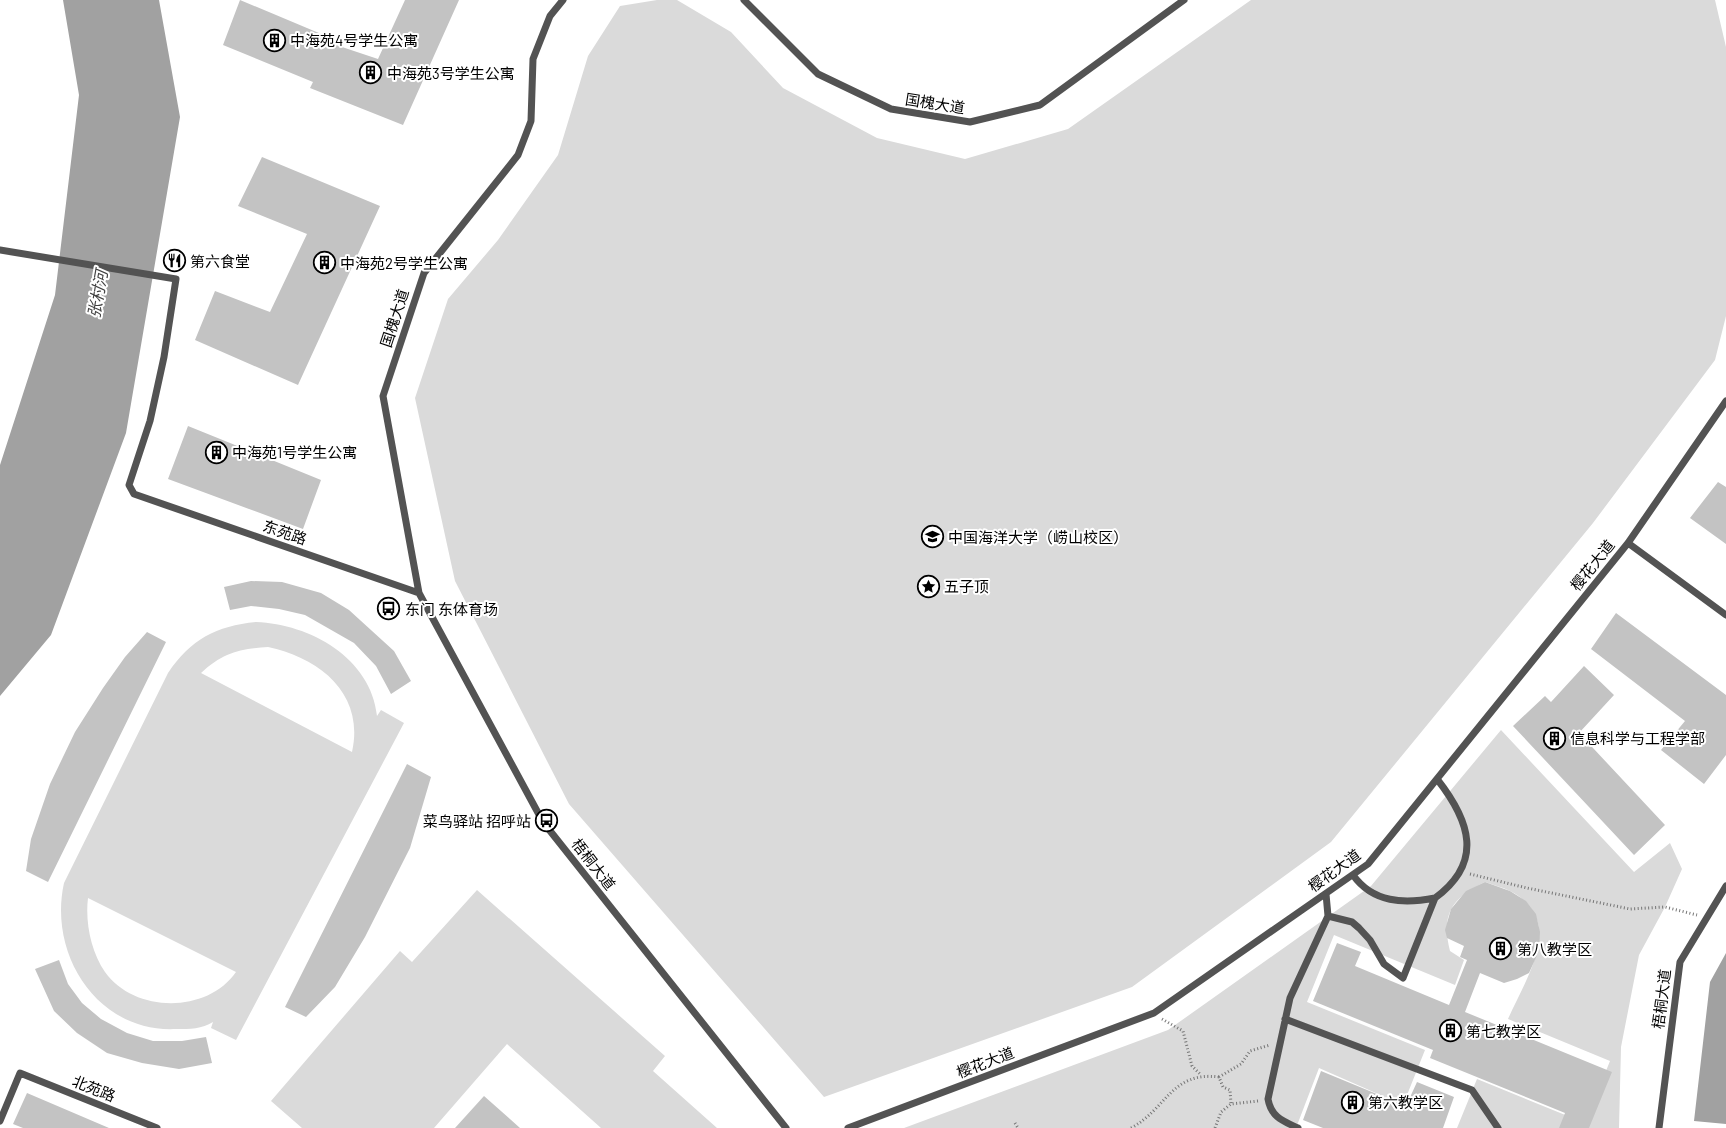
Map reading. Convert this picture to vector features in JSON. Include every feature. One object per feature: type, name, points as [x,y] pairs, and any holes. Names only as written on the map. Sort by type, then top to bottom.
[{"type":"lane","name":"国槐大道","points":[[419,593],[383,396],[424,273],[518,156],[532,121],[533,59],[550,16],[563,0]]},
{"type":"lane","name":"国槐大道","points":[[744,0],[818,74],[891,109],[970,122],[1040,104],[1184,0]]},
{"type":"lane","name":"东苑路","points":[[0,250],[176,279],[164,357],[150,420],[129,485],[134,494],[419,593]]},
{"type":"lane","name":"樱花大道","points":[[848,1128],[1154,1013],[1368,864],[1628,543],[1726,401]]},
{"type":"lane","points":[[1628,543],[1726,615]]},
{"type":"lane","name":"梧桐大道","points":[[419,593],[543,822],[786,1128]]},
{"type":"lane","points":[[1353,875],[1360,886],[1379,897],[1416,901],[1435,898],[1449,888],[1461,872],[1469,839],[1451,798],[1437,779]]},
{"type":"lane","name":"梧桐大道","points":[[1659,1128],[1680,962],[1726,886]]},
{"type":"lane","points":[[1298,1128],[1280,1120],[1270,1110],[1268,1100],[1290,998],[1328,916],[1326,894]]},
{"type":"lane","points":[[1328,916],[1352,922],[1370,940],[1384,964],[1402,978],[1435,898]]},
{"type":"lane","points":[[1285,1020],[1472,1090],[1498,1128]]},
{"type":"lane","name":"北苑路","points":[[0,1121],[20,1073],[157,1128]]},
{"type":"path","points":[[1461,872],[1630,909],[1665,907],[1707,917]]},
{"type":"path","points":[[1154,1013],[1183,1031],[1192,1066],[1201,1075]]},
{"type":"path","points":[[1131,1128],[1146,1120],[1170,1092],[1184,1081],[1201,1075],[1219,1077],[1241,1064],[1250,1051],[1266,1045],[1279,1044]]},
{"type":"path","points":[[1219,1077],[1223,1087],[1230,1090],[1231,1104]]},
{"type":"path","points":[[1215,1128],[1221,1112],[1231,1104],[1268,1100]]},
{"type":"path","points":[[1015,1123],[1018,1128]]},
{"type":"shaded area","points":[[657,0],[677,0],[731,32],[783,88],[877,138],[965,159],[1068,129],[1251,0],[1715,0],[1726,47],[1726,316],[1715,360],[1593,523],[1331,842],[1132,987],[824,1097],[569,804],[455,581],[415,398],[448,299],[498,240],[558,155],[588,56],[620,6]]},
{"type":"shaded area","points":[[256,622],[297,629],[316,637],[334,648],[350,661],[363,677],[372,695],[377,716],[381,710],[404,723],[236,1040],[211,1028],[213,1022],[191,1029],[148,1027],[123,1018],[102,1004],[85,984],[72,962],[64,937],[61,910],[64,883],[168,673],[195,643],[217,631]],"holes":[[[268,647],[287,652],[305,660],[321,670],[334,682],[345,696],[352,713],[354,731],[352,752],[201,673],[209,666],[232,653]],[[88,898],[236,972],[223,986],[207,995],[189,1001],[170,1003],[152,1001],[134,995],[118,985],[100,964],[88,927]]]},
{"type":"shaded area","points":[[1501,730],[1634,872],[1670,843],[1682,869],[1665,907],[1639,955],[1621,1047],[1619,1128],[1457,1128],[1477,1079],[1585,1123],[1610,1061],[1508,1019],[1532,968],[1539,933],[1536,917],[1527,903],[1510,891],[1485,882],[1464,894],[1451,909],[1448,918],[1447,927],[1450,951],[1464,960],[1455,985],[1334,935],[1307,1002],[1425,1050],[1403,1105],[1319,1068],[1296,1128],[904,1128],[1168,1030],[1371,886]]},
{"type":"shaded area","points":[[477,890],[665,1056],[653,1071],[717,1128],[601,1128],[507,1044],[434,1128],[302,1128],[271,1101],[400,951],[412,962]]},
{"type":"water","name":"张村河","points":[[63,0],[159,0],[180,117],[126,433],[51,635],[0,696],[0,465],[55,295],[79,95]]},
{"type":"water","points":[[1726,953],[1726,1124],[1694,1121],[1710,982]]},
{"type":"building","name":"中海苑3号学生公寓","points":[[240,0],[326,36],[324,41],[378,59],[405,0],[459,0],[403,125],[310,88],[313,82],[223,45]]},
{"type":"building","name":"中海苑2号学生公寓","points":[[262,157],[380,206],[298,385],[195,340],[215,291],[270,312],[307,234],[238,206]]},
{"type":"building","name":"中海苑1号学生公寓","points":[[188,426],[321,480],[303,529],[168,479]]},
{"type":"building","points":[[1718,482],[1726,487],[1726,544],[1690,518]]},
{"type":"building","points":[[251,581],[282,582],[321,593],[349,610],[394,651],[411,681],[391,694],[376,666],[354,643],[305,615],[279,609],[251,606],[230,610],[224,587]]},
{"type":"building","points":[[1616,613],[1726,695],[1726,755],[1704,784],[1661,750],[1685,721],[1591,649]]},
{"type":"building","points":[[147,632],[166,642],[48,882],[26,871],[31,839],[50,784],[75,732],[103,688],[125,657]]},
{"type":"building","points":[[1584,666],[1614,695],[1579,733],[1665,825],[1634,855],[1513,726],[1545,696],[1551,702]]},
{"type":"building","points":[[407,764],[431,777],[410,848],[365,937],[335,987],[306,1017],[285,1007]]},
{"type":"building","name":"第七教学区","points":[[1485,882],[1510,891],[1526,901],[1536,914],[1540,932],[1539,951],[1529,973],[1517,979],[1504,983],[1480,973],[1465,1012],[1612,1072],[1589,1128],[1559,1128],[1565,1113],[1430,1058],[1433,1050],[1313,1001],[1337,943],[1361,952],[1355,966],[1449,1005],[1467,960],[1460,957],[1464,946],[1447,938],[1445,930],[1451,909],[1466,891]]},
{"type":"building","points":[[59,960],[68,984],[82,1003],[101,1019],[127,1033],[153,1041],[182,1041],[206,1037],[212,1063],[179,1069],[142,1063],[107,1053],[77,1033],[54,1011],[35,969]]},
{"type":"building","name":"第六教学区","points":[[1321,1071],[1406,1106],[1417,1082],[1454,1097],[1443,1128],[1323,1128],[1303,1120]]},
{"type":"building","points":[[27,1093],[109,1128],[23,1128],[13,1124]]},
{"type":"building","points":[[484,1096],[520,1128],[455,1128]]},
{"type":"place","name":"中海苑4号学生公寓","points":[[274,40]]},
{"type":"place","name":"中海苑3号学生公寓","points":[[371,73]]},
{"type":"place","name":"第六食堂","points":[[174,261]]},
{"type":"place","name":"中海苑2号学生公寓","points":[[324,263]]},
{"type":"place","name":"中海苑1号学生公寓","points":[[216,452]]},
{"type":"place","name":"中国海洋大学（崂山校区）","points":[[932,537]]},
{"type":"place","name":"五子顶","points":[[928,586]]},
{"type":"place","name":"东门 东体育场","points":[[389,609]]},
{"type":"place","name":"信息科学与工程学部","points":[[1554,738]]},
{"type":"place","name":"菜鸟驿站 招呼站","points":[[547,821]]},
{"type":"place","name":"第八教学区","points":[[1501,949]]},
{"type":"place","name":"第七教学区","points":[[1450,1031]]},
{"type":"place","name":"第六教学区","points":[[1352,1102]]}]
